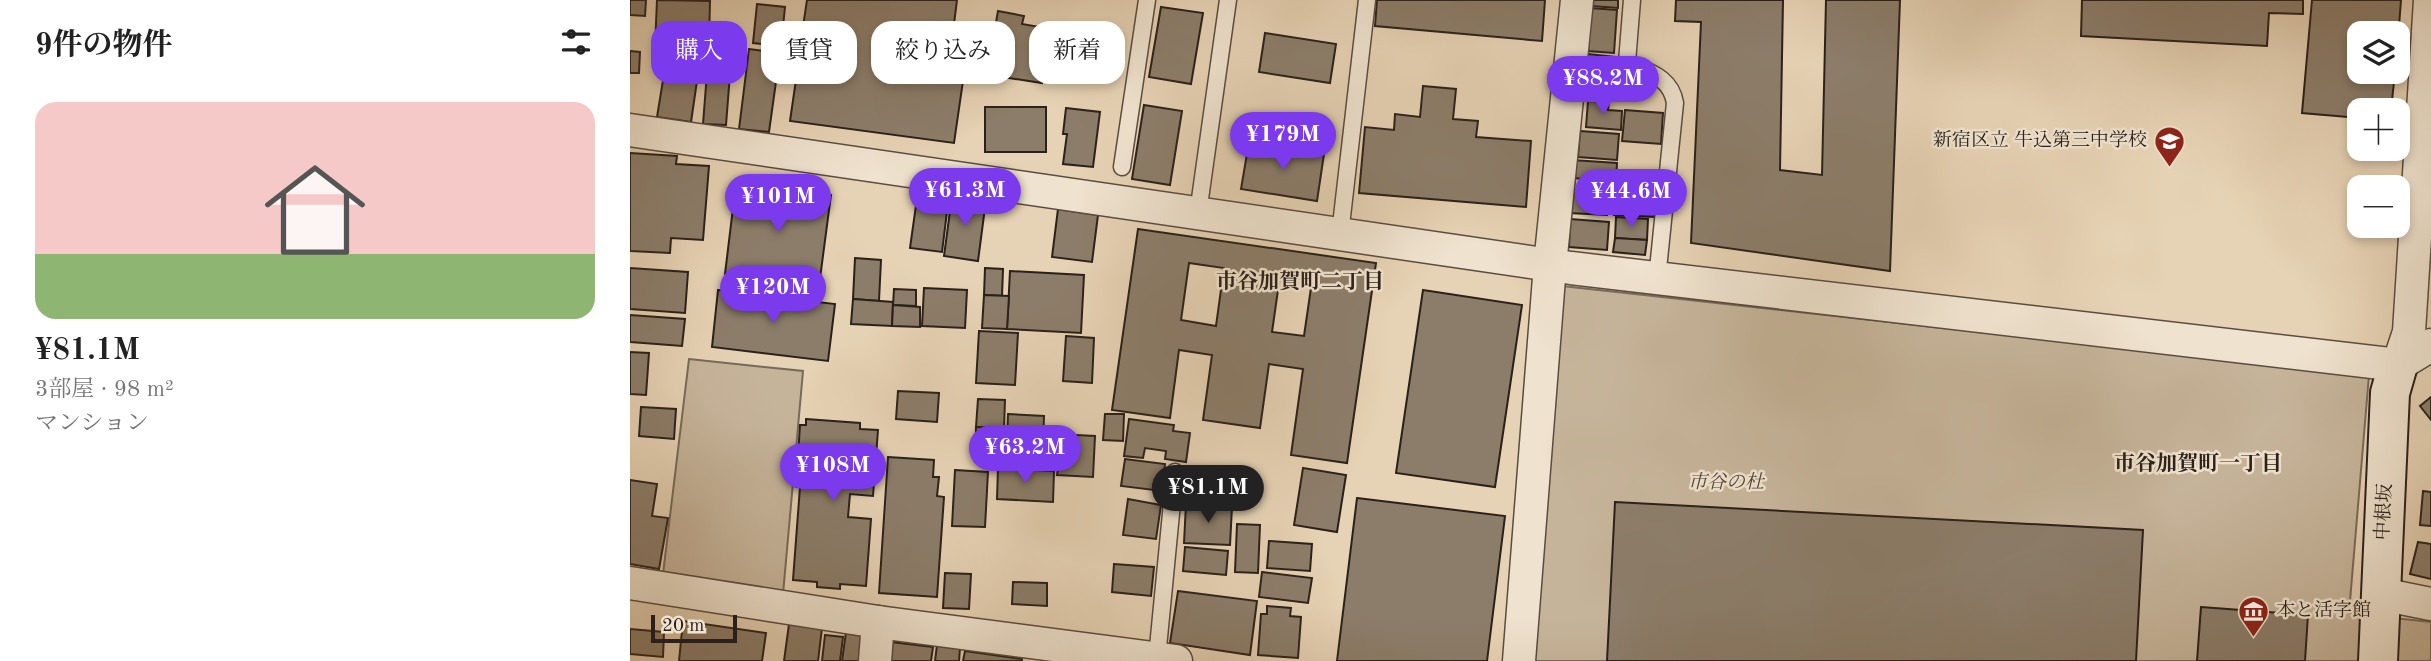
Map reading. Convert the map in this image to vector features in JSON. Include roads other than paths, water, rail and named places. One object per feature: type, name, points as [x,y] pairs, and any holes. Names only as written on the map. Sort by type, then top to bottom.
[{"type":"street","points":[[1519,661],[1550,265],[1577,0]]},
{"type":"street","points":[[2398,365],[2409,332],[2430,0]]},
{"type":"street","points":[[630,130],[1657,279],[2398,365],[2431,345]]},
{"type":"street","name":"中根坂","points":[[2378,661],[2390,393],[2398,365]]},
{"type":"street","points":[[630,583],[878,622],[1151,659]]},
{"type":"street","points":[[2381,594],[2431,604]]},
{"type":"street","points":[[875,661],[878,622]]},
{"type":"lane","points":[[1122,167],[1147,0]]},
{"type":"lane","points":[[1198,213],[1228,0]]},
{"type":"lane","points":[[1340,234],[1367,0]]},
{"type":"lane","points":[[1632,0],[1628,62],[1662,79],[1673,91],[1675,103],[1657,279]]},
{"type":"lane","points":[[1151,659],[1175,472]]},
{"type":"place","name":"新宿区立 牛込第三中学校","points":[[2170,168]]},
{"type":"place","name":"本と活字館","points":[[2253,638]]},
{"type":"district","name":"市谷加賀町二丁目","points":[[1300,282]]},
{"type":"district","name":"市谷加賀町一丁目","points":[[2198,464]]},
{"type":"park label","name":"市谷の杜","points":[[1726,483]]}]
